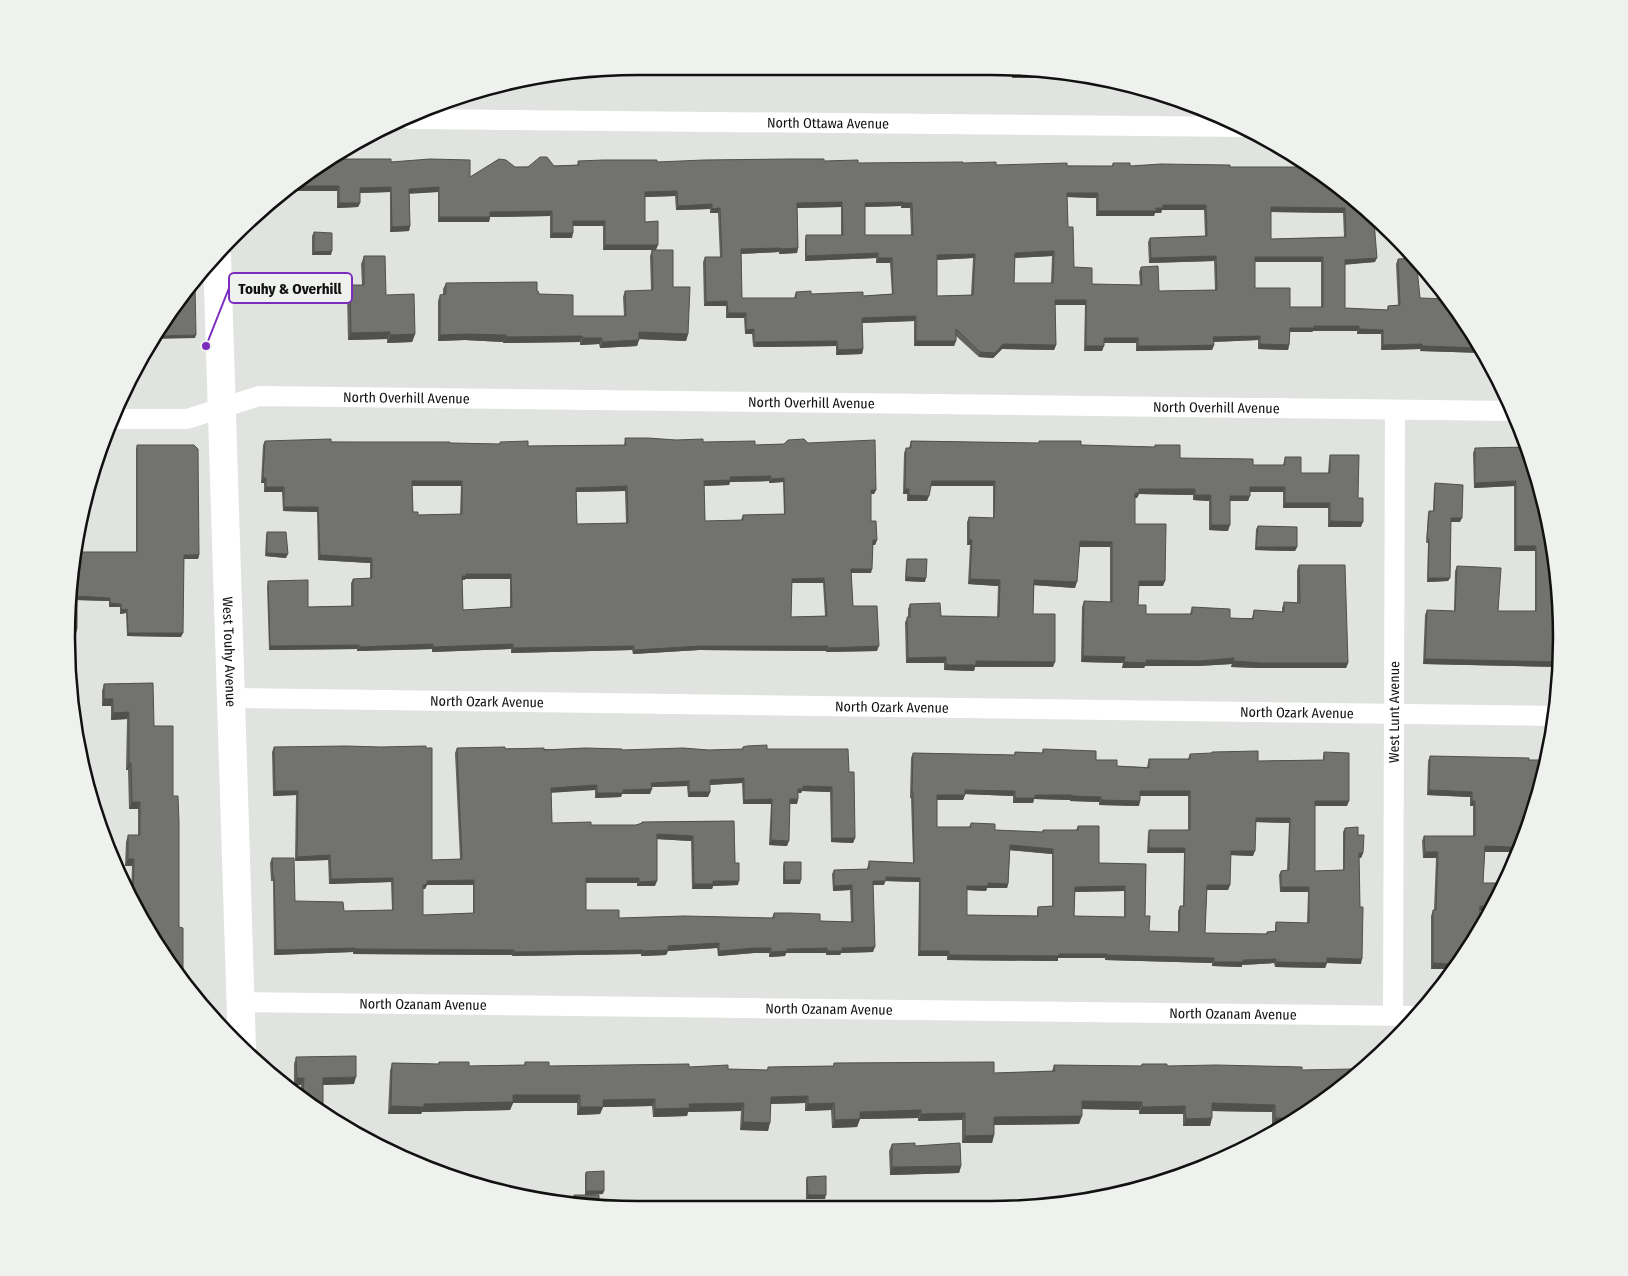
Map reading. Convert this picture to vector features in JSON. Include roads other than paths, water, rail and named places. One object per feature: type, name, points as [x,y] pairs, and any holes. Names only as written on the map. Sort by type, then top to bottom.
[{"type":"main road","name":"West Touhy Avenue","points":[[217,265],[242,1038]]},
{"type":"street","name":"North Ottawa Avenue","points":[[421,119],[1225,127]]},
{"type":"street","name":"North Overhill Avenue","points":[[120,419],[187,419],[259,396],[1505,411]]},
{"type":"street","name":"West Lunt Avenue","points":[[1393,1016],[1395,410]]},
{"type":"street","name":"North Ozark Avenue","points":[[231,698],[1547,716]]},
{"type":"street","name":"North Ozanam Avenue","points":[[241,1002],[1407,1016]]},
{"type":"place","name":"Touhy & Overhill","points":[[206,346]]}]
